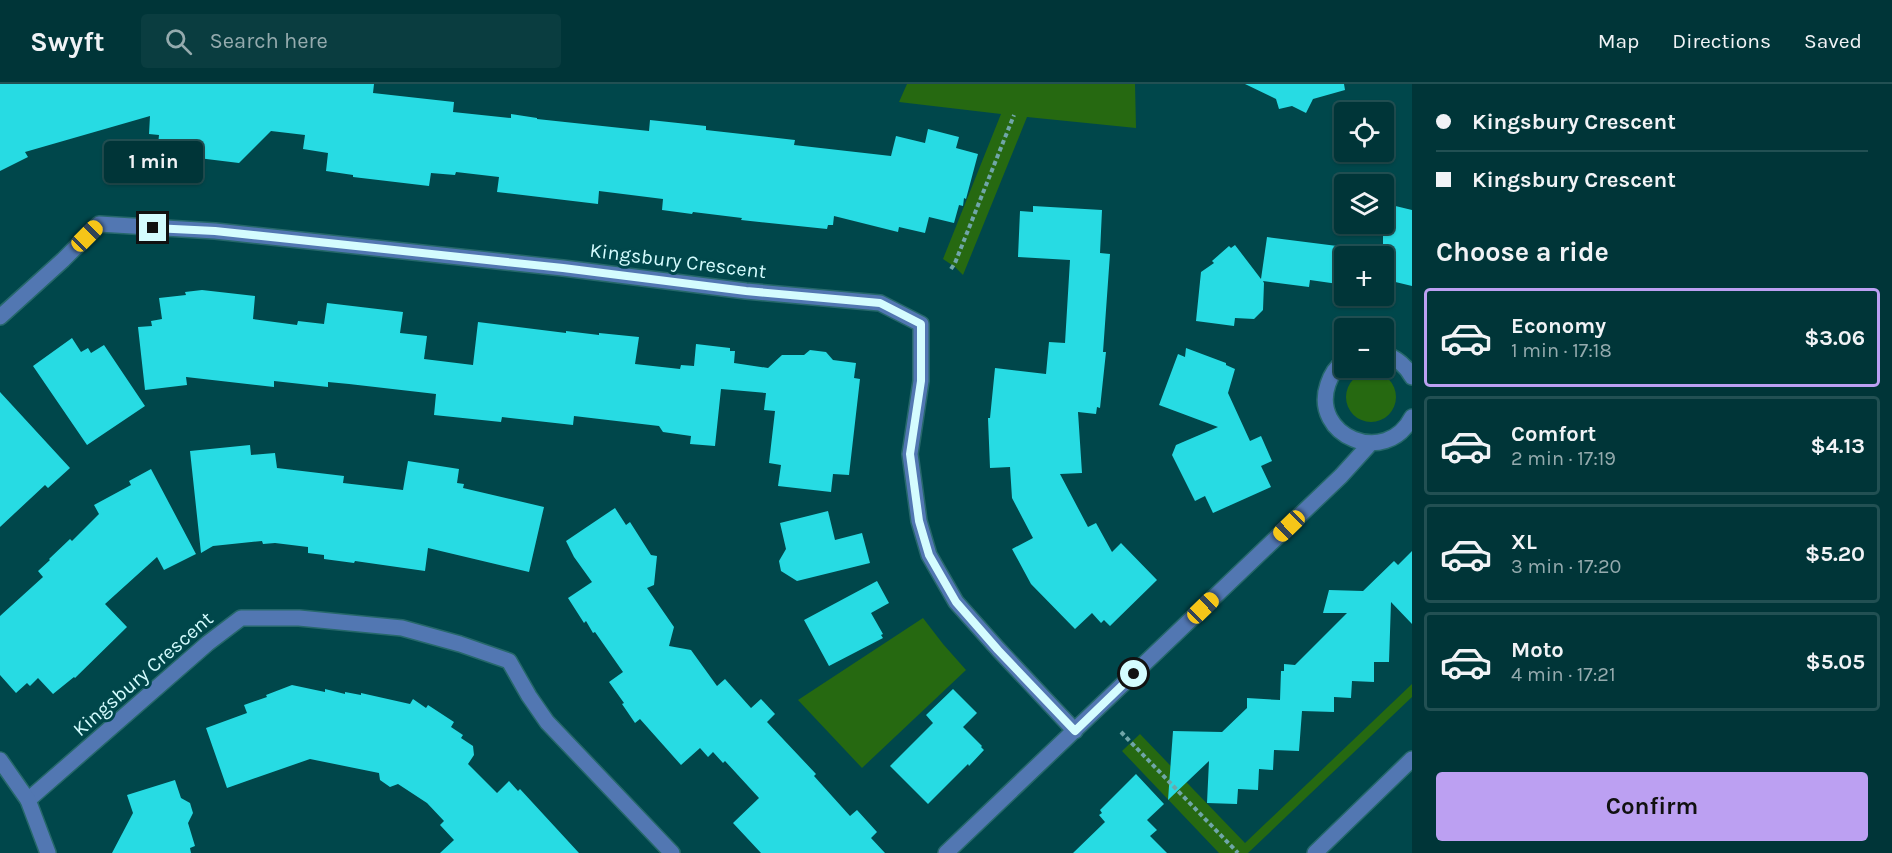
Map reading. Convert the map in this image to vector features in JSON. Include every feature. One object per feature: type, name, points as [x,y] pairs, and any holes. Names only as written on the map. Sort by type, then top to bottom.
[{"type":"street","name":"Kingsbury Crescent","points":[[0,316],[63,260],[99,224],[215,231],[563,268],[746,291],[880,303],[921,324],[921,381],[910,454],[919,521],[929,555],[956,602],[1075,731]]},
{"type":"street","points":[[1394,358],[1408,370],[1412,377]]},
{"type":"street","points":[[1334,372],[1326,390],[1326,406],[1331,420],[1341,432],[1355,441],[1370,444],[1384,442],[1398,435],[1412,417]]},
{"type":"street","points":[[946,853],[1341,476],[1370,444]]},
{"type":"street","name":"Kingsbury Crescent","points":[[28,800],[208,643],[241,618],[299,618],[352,622],[402,628],[460,644],[509,661],[547,722],[672,853]]},
{"type":"street","points":[[1315,853],[1412,759]]},
{"type":"street","points":[[0,760],[28,800],[48,853]]},
{"type":"path","points":[[951,269],[1014,115]]},
{"type":"path","points":[[1121,732],[1238,853]]},
{"type":"green space","points":[[907,84],[1135,84],[1136,128],[1027,117],[963,275],[943,259],[1001,114],[899,102]]},
{"type":"green space","points":[[1354,378],[1388,378],[1395,392],[1392,411],[1381,420],[1371,422],[1361,420],[1353,415],[1348,407],[1346,397],[1348,387]]},
{"type":"green space","points":[[923,618],[966,670],[862,768],[798,700]]},
{"type":"green space","points":[[1412,684],[1412,697],[1248,853],[1219,853],[1122,751],[1140,734],[1245,843]]},
{"type":"building","points":[[0,84],[374,84],[373,93],[454,102],[453,112],[511,118],[511,114],[649,131],[650,120],[706,126],[706,130],[795,140],[794,145],[891,156],[896,136],[925,143],[928,129],[959,137],[956,148],[978,154],[966,199],[964,198],[963,206],[959,205],[954,223],[929,217],[925,233],[899,227],[898,232],[834,216],[833,225],[828,225],[827,229],[741,220],[742,218],[693,212],[692,214],[662,210],[663,199],[599,191],[598,204],[497,192],[499,177],[456,172],[455,175],[431,173],[429,186],[353,177],[353,175],[326,171],[328,153],[303,149],[305,135],[271,131],[239,163],[190,157],[190,159],[157,156],[159,135],[149,134],[150,116],[25,152],[28,157],[0,171]]},
{"type":"building","points":[[1245,84],[1344,84],[1345,90],[1313,99],[1306,113],[1292,106],[1279,109],[1276,99]]},
{"type":"building","points":[[1033,206],[1102,210],[1100,253],[1110,254],[1103,352],[1106,352],[1100,408],[1097,407],[1096,414],[1078,412],[1082,473],[1060,474],[1088,527],[1096,523],[1112,552],[1121,543],[1157,580],[1110,626],[1104,620],[1101,623],[1092,613],[1075,629],[1031,584],[1012,549],[1033,538],[1012,498],[1010,467],[990,468],[988,418],[990,418],[995,368],[1046,374],[1049,342],[1065,343],[1070,260],[1018,257],[1020,211],[1033,212]]},
{"type":"building","points":[[1394,206],[1412,210],[1412,286],[1394,282],[1394,246],[1383,246],[1383,234],[1394,234]]},
{"type":"building","points":[[1267,237],[1337,246],[1334,246],[1334,283],[1310,280],[1309,287],[1263,281],[1263,310],[1254,319],[1235,318],[1234,326],[1196,321],[1201,272],[1214,263],[1212,261],[1229,246],[1231,248],[1235,245],[1261,279]]},
{"type":"building","points":[[202,290],[255,296],[253,319],[297,325],[298,321],[324,324],[327,303],[403,312],[400,333],[427,336],[424,359],[473,365],[478,322],[566,333],[566,331],[639,337],[635,364],[680,369],[681,365],[694,366],[696,344],[730,348],[730,351],[735,351],[734,363],[768,368],[782,355],[804,355],[810,350],[826,352],[833,360],[856,363],[854,378],[860,379],[849,475],[833,474],[831,492],[778,486],[781,465],[769,463],[775,411],[764,410],[766,393],[721,389],[715,446],[690,444],[691,436],[663,432],[659,426],[574,416],[573,425],[502,417],[501,422],[434,415],[436,394],[349,384],[328,382],[328,387],[274,381],[274,387],[186,377],[187,385],[145,390],[138,327],[152,326],[151,321],[162,319],[159,298],[186,295],[185,292]]},
{"type":"building","points":[[72,338],[81,352],[88,348],[91,353],[104,345],[145,406],[87,445],[33,366]]},
{"type":"building","points":[[1186,348],[1226,363],[1235,369],[1228,393],[1250,441],[1261,436],[1272,461],[1261,466],[1271,487],[1213,513],[1205,496],[1195,501],[1172,455],[1176,445],[1218,427],[1159,405],[1178,354],[1185,357]]},
{"type":"building","points":[[0,392],[70,468],[48,488],[45,485],[0,527]]},
{"type":"building","points":[[250,445],[251,455],[275,453],[277,468],[344,476],[343,483],[403,490],[408,461],[459,469],[457,483],[464,484],[463,488],[544,507],[529,572],[428,548],[425,571],[324,559],[324,555],[308,553],[308,547],[263,544],[262,541],[213,546],[201,553],[190,451]]},
{"type":"building","points":[[151,469],[196,554],[164,570],[157,557],[105,604],[127,627],[75,678],[53,694],[38,678],[30,686],[27,683],[16,693],[0,675],[0,616],[43,577],[38,571],[49,559],[70,539],[72,541],[99,514],[94,505],[131,485],[129,481]]},
{"type":"building","points":[[615,508],[626,525],[630,522],[651,555],[657,556],[654,585],[647,588],[674,627],[669,646],[691,650],[717,686],[725,679],[751,708],[761,699],[775,714],[767,722],[816,774],[814,776],[850,816],[857,810],[877,832],[871,838],[885,853],[761,853],[733,823],[759,798],[725,761],[723,763],[713,752],[708,757],[700,748],[681,765],[640,719],[635,723],[609,682],[623,672],[595,632],[593,633],[586,621],[584,623],[568,598],[592,582],[574,557],[566,541]]},
{"type":"building","points":[[828,511],[835,540],[862,533],[870,563],[797,581],[781,571],[779,561],[786,549],[780,523]]},
{"type":"building","points":[[1412,551],[1412,624],[1391,602],[1389,662],[1374,662],[1374,682],[1352,681],[1351,698],[1334,697],[1334,712],[1302,711],[1299,751],[1274,750],[1273,770],[1259,769],[1258,790],[1238,789],[1237,804],[1207,803],[1209,761],[1168,800],[1173,731],[1222,732],[1247,708],[1247,698],[1280,700],[1281,671],[1284,671],[1284,664],[1295,665],[1347,613],[1323,613],[1329,590],[1363,591],[1394,561],[1398,565]]},
{"type":"building","points":[[877,581],[889,603],[871,613],[883,638],[829,666],[804,620]]},
{"type":"building","points":[[292,685],[325,692],[325,689],[345,694],[345,692],[361,695],[361,693],[410,704],[413,699],[426,708],[428,705],[454,722],[451,727],[473,746],[474,755],[468,764],[497,793],[509,781],[518,791],[520,789],[579,853],[440,853],[454,840],[440,825],[444,821],[427,803],[398,784],[390,787],[380,780],[379,773],[310,759],[227,788],[206,728],[247,713],[244,705]]},
{"type":"building","points":[[953,689],[977,713],[963,727],[984,750],[928,804],[890,766],[933,723],[926,715]]},
{"type":"building","points":[[1136,774],[1164,804],[1147,820],[1157,830],[1150,836],[1167,853],[1073,853],[1105,822],[1099,815],[1102,813],[1100,810]]},
{"type":"building","points":[[175,780],[181,798],[190,803],[193,813],[188,823],[195,846],[190,848],[191,853],[112,853],[133,813],[127,795]]},
{"type":"route","points":[[153,228],[215,231],[563,268],[746,291],[880,303],[921,324],[921,381],[910,454],[919,521],[929,555],[956,602],[1075,731],[1134,674]]}]
